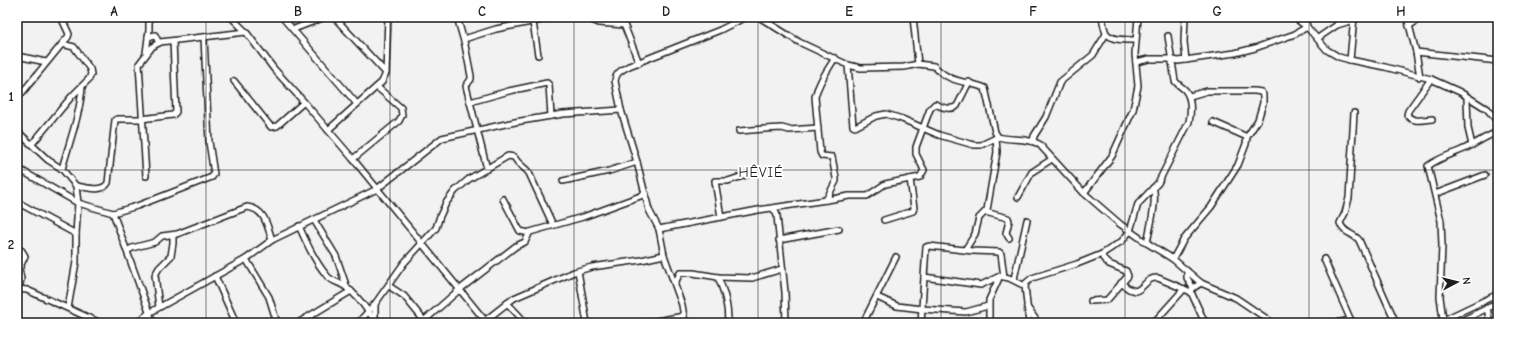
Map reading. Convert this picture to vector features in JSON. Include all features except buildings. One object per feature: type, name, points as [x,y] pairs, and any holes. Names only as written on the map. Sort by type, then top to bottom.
[{"type":"street","points":[[17,98],[68,37],[69,34],[61,17]]},
{"type":"street","points":[[146,54],[149,17]]},
{"type":"street","points":[[231,17],[246,32],[274,69],[353,159],[484,322],[514,298],[578,271],[592,267],[664,255]]},
{"type":"street","points":[[282,17],[294,29],[357,104]]},
{"type":"street","points":[[294,29],[325,17]]},
{"type":"street","points":[[334,17],[386,73]]},
{"type":"street","points":[[328,130],[382,82],[386,73],[388,17]]},
{"type":"street","points":[[457,17],[464,39],[471,76],[471,79],[466,86],[486,169]]},
{"type":"street","points":[[464,39],[496,29],[533,22],[540,18],[556,17]]},
{"type":"street","points":[[586,17],[598,23],[624,25]]},
{"type":"street","points":[[621,17],[640,62]]},
{"type":"street","points":[[685,323],[682,305],[675,282],[664,255],[659,229],[649,210],[646,194],[614,81],[618,72],[720,30],[746,17]]},
{"type":"street","points":[[759,17],[799,42],[848,65],[861,68],[904,67],[918,64],[934,66],[940,72],[953,80],[969,82],[984,87],[996,132],[997,152],[987,210],[979,218],[975,234],[965,250]]},
{"type":"street","points":[[913,17],[918,64]]},
{"type":"street","points":[[1034,141],[1034,136],[1046,117],[1060,82],[1093,55],[1106,34],[1102,17],[1098,17]]},
{"type":"street","points":[[1084,193],[1112,156],[1133,110],[1138,86],[1135,40],[1138,17]]},
{"type":"street","points":[[1185,17],[1184,42],[1186,60]]},
{"type":"street","points":[[1294,17],[1307,27],[1331,52],[1350,60],[1386,67],[1432,79],[1460,92],[1466,98],[1487,109],[1498,122]]},
{"type":"street","points":[[1305,17],[1307,27]]},
{"type":"street","points":[[1336,25],[1340,17]]},
{"type":"street","points":[[1407,17],[1416,52],[1420,77]]},
{"type":"street","points":[[1409,26],[1422,17]]},
{"type":"street","points":[[1318,38],[1336,25],[1354,18],[1350,60]]},
{"type":"street","points":[[533,22],[538,55]]},
{"type":"street","points":[[1136,62],[1149,59],[1186,60],[1235,53],[1296,34],[1307,27]]},
{"type":"street","points":[[146,176],[141,119],[139,64],[152,47],[159,43],[246,32]]},
{"type":"street","points":[[1106,34],[1116,39],[1135,40]]},
{"type":"street","points":[[148,37],[155,35],[159,43]]},
{"type":"street","points":[[1029,323],[1024,286],[1026,283],[1032,278],[1077,264],[1102,254],[1118,245],[1130,231],[1138,204],[1161,178],[1190,116],[1190,96],[1184,88],[1175,81],[1168,36]]},
{"type":"street","points":[[17,168],[78,203],[113,213],[137,206],[214,176],[209,142],[204,38]]},
{"type":"street","points":[[76,186],[99,189],[106,186],[108,183],[115,120],[174,115],[176,112],[173,41]]},
{"type":"street","points":[[32,144],[72,96],[89,79],[91,74],[90,69],[74,47],[62,44]]},
{"type":"street","points":[[1416,52],[1498,61]]},
{"type":"street","points":[[17,56],[46,62]]},
{"type":"street","points":[[826,200],[836,178],[832,157],[822,156],[820,152],[815,97],[824,76],[835,58]]},
{"type":"street","points":[[848,65],[853,126],[855,127],[876,116],[886,114],[902,119],[924,130],[974,146],[981,145],[997,137],[1034,141],[1039,144],[1052,160],[1084,193],[1120,224],[1173,259],[1201,283],[1236,298],[1273,323]]},
{"type":"street","points":[[1432,79],[1408,111],[1407,115],[1409,118],[1419,121],[1432,119]]},
{"type":"street","points":[[234,81],[271,127],[277,126],[304,102]]},
{"type":"street","points":[[659,229],[758,210],[773,209],[793,204],[849,196],[867,196],[885,184],[920,177],[923,172],[916,154],[916,147],[924,130],[930,109],[935,104],[949,109],[957,106],[969,82]]},
{"type":"street","points":[[470,102],[509,91],[547,83],[549,85],[551,116]]},
{"type":"street","points":[[62,169],[78,112],[82,87]]},
{"type":"street","points":[[353,159],[399,121],[402,115],[401,108],[377,87]]},
{"type":"street","points":[[1173,259],[1184,239],[1211,207],[1238,166],[1247,137],[1258,120],[1263,103],[1263,95],[1261,92],[1207,91],[1190,96]]},
{"type":"street","points":[[1466,98],[1468,128],[1472,144]]},
{"type":"street","points":[[138,323],[149,313],[246,259],[272,240],[377,190],[442,138],[515,122],[551,116],[621,110]]},
{"type":"street","points":[[1354,113],[1349,198],[1340,224],[1345,231],[1354,235],[1359,240],[1396,323]]},
{"type":"street","points":[[1214,122],[1247,137]]},
{"type":"street","points":[[739,131],[764,128],[782,128],[789,130],[818,128]]},
{"type":"street","points":[[17,131],[48,160],[62,169],[76,186],[78,203],[76,262],[68,308]]},
{"type":"street","points":[[1443,319],[1440,297],[1442,245],[1441,221],[1428,166],[1435,160],[1466,148],[1486,136],[1498,132]]},
{"type":"street","points":[[358,323],[389,286],[404,263],[436,228],[446,203],[455,191],[469,179],[508,156],[514,157],[529,173],[553,225]]},
{"type":"street","points":[[1018,197],[1032,172],[1052,160]]},
{"type":"street","points":[[563,181],[608,172],[637,162]]},
{"type":"street","points":[[721,217],[715,181],[728,181],[752,172]]},
{"type":"street","points":[[1435,194],[1485,175]]},
{"type":"street","points":[[884,220],[913,211],[914,208],[910,179]]},
{"type":"street","points":[[1147,243],[1154,203],[1153,188]]},
{"type":"street","points":[[502,199],[520,231],[529,233],[583,217],[646,194]]},
{"type":"street","points":[[17,202],[76,234]]},
{"type":"street","points":[[127,251],[132,248],[155,242],[162,236],[173,235],[247,207],[254,208],[263,216],[272,240]]},
{"type":"street","points":[[773,209],[777,216],[785,292],[786,323]]},
{"type":"street","points":[[985,212],[1008,218],[1009,221],[1006,233],[1009,238]]},
{"type":"street","points":[[113,213],[153,323]]},
{"type":"street","points":[[314,220],[336,256],[349,289]]},
{"type":"street","points":[[1014,280],[1027,220]]},
{"type":"street","points":[[299,226],[311,254],[324,272],[330,279],[349,289],[361,300],[376,322]]},
{"type":"street","points":[[779,240],[839,229]]},
{"type":"street","points":[[426,323],[426,319],[459,290],[516,246],[525,242],[529,233]]},
{"type":"street","points":[[159,307],[156,275],[159,268],[171,256],[173,235]]},
{"type":"street","points":[[921,323],[926,247],[929,246],[999,252],[1001,254],[1002,277],[990,296],[988,306],[989,323]]},
{"type":"street","points":[[17,248],[22,251],[25,256],[19,269],[21,279],[18,289],[27,290],[98,323]]},
{"type":"street","points":[[1091,302],[1107,300],[1128,276],[1126,271],[1109,264],[1103,258],[1102,254]]},
{"type":"street","points":[[863,323],[896,257]]},
{"type":"street","points":[[246,259],[268,297],[277,323]]},
{"type":"street","points":[[1324,259],[1352,322],[1335,323]]},
{"type":"street","points":[[675,282],[680,273],[693,273],[718,277],[752,278],[782,269]]},
{"type":"street","points":[[578,271],[587,323]]},
{"type":"street","points":[[1187,271],[1187,278],[1205,323]]},
{"type":"street","points":[[215,276],[236,323]]},
{"type":"street","points":[[718,277],[728,307],[728,323]]},
{"type":"street","points":[[924,277],[981,285],[1002,277],[1014,280],[1024,286]]},
{"type":"street","points":[[1121,283],[1129,289],[1136,291],[1142,289],[1146,282],[1153,278],[1158,278],[1184,289],[1192,290],[1201,283]]},
{"type":"street","points":[[389,286],[404,296],[426,323]]},
{"type":"street","points":[[298,323],[349,289]]},
{"type":"street","points":[[1157,319],[1184,289]]},
{"type":"street","points":[[1437,323],[1498,294]]},
{"type":"street","points":[[877,297],[897,306],[922,309],[966,312],[988,306]]},
{"type":"street","points":[[507,303],[526,323]]},
{"type":"street","points":[[375,304],[376,322]]},
{"type":"street","points":[[1457,323],[1498,304]]},
{"type":"street","points":[[1026,307],[1038,323]]},
{"type":"street","points":[[1487,308],[1490,323]]},
{"type":"street","points":[[645,323],[684,316]]},
{"type":"district","name":"HÊVIÉ","points":[[761,172]]}]
